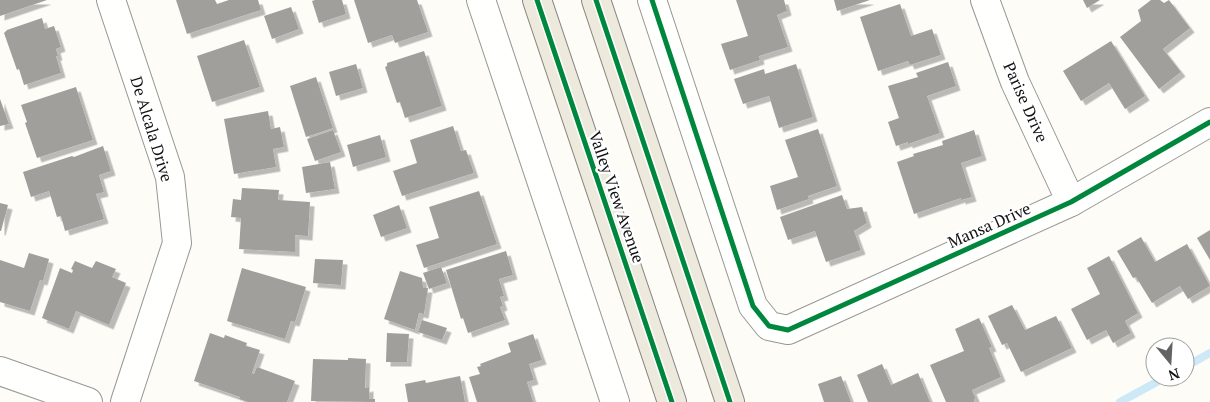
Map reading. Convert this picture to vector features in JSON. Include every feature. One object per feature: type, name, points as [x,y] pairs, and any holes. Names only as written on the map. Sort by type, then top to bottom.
[{"type":"main road","name":"Valley View Avenue","points":[[537,0],[672,402]]},
{"type":"main road","points":[[596,0],[729,402]]},
{"type":"street","name":"De Alcala Drive","points":[[111,0],[170,178],[178,243],[125,402]]},
{"type":"street","points":[[481,0],[615,402]]},
{"type":"street","name":"Mansa Drive","points":[[652,0],[753,306],[769,326],[788,330],[1071,202],[1210,122]]},
{"type":"street","name":"Parise Drive","points":[[985,0],[1015,82],[1071,202]]},
{"type":"street","points":[[0,371],[88,402]]},
{"type":"building","points":[[0,0],[47,0],[0,16]]},
{"type":"building","points":[[176,0],[215,0],[217,4],[229,0],[258,0],[261,10],[187,34]]},
{"type":"building","points":[[342,0],[346,14],[319,23],[312,1]]},
{"type":"building","points":[[354,0],[417,0],[428,32],[395,43],[392,35],[368,43]]},
{"type":"building","points":[[736,0],[784,0],[787,11],[777,15],[788,47],[759,56],[760,60],[730,70],[721,44],[748,36]]},
{"type":"building","points":[[834,0],[870,0],[837,11]]},
{"type":"building","points":[[1083,0],[1100,0],[1087,8]]},
{"type":"building","points":[[1151,0],[1160,0],[1164,3],[1169,0],[1190,28],[1163,49],[1181,72],[1159,89],[1120,37],[1141,21],[1138,10]]},
{"type":"building","points":[[900,4],[911,36],[932,29],[941,55],[910,65],[908,61],[878,71],[860,17]]},
{"type":"building","points":[[291,7],[299,29],[272,39],[264,16]]},
{"type":"building","points":[[42,18],[45,29],[54,26],[61,47],[56,49],[58,56],[56,56],[61,73],[24,85],[4,33],[7,30]]},
{"type":"building","points":[[244,40],[260,87],[212,102],[197,56]]},
{"type":"building","points":[[1111,41],[1145,96],[1125,109],[1109,83],[1081,101],[1063,71]]},
{"type":"building","points":[[424,51],[442,106],[405,118],[400,102],[397,103],[385,67],[387,63]]},
{"type":"building","points":[[948,62],[956,86],[927,96],[940,133],[896,146],[888,122],[899,118],[888,86],[918,77],[916,73]]},
{"type":"building","points":[[356,64],[363,88],[336,96],[329,72]]},
{"type":"building","points":[[796,64],[813,117],[779,128],[769,96],[743,104],[734,79],[764,69],[765,74]]},
{"type":"building","points":[[316,77],[333,128],[306,137],[290,86]]},
{"type":"building","points":[[76,87],[93,140],[37,158],[21,105]]},
{"type":"building","points":[[0,99],[9,124],[0,126]]},
{"type":"building","points":[[268,111],[271,129],[280,127],[284,147],[273,149],[276,167],[234,174],[224,119]]},
{"type":"building","points":[[453,126],[461,151],[466,150],[474,173],[402,196],[393,171],[417,163],[410,140]]},
{"type":"building","points":[[818,129],[837,186],[808,196],[809,199],[777,210],[770,186],[798,177],[785,140]]},
{"type":"building","points":[[333,130],[341,152],[315,161],[307,139]]},
{"type":"building","points":[[974,130],[982,156],[961,163],[972,197],[961,200],[961,198],[914,214],[897,162],[914,156],[913,154],[943,145],[942,141]]},
{"type":"building","points":[[380,135],[386,157],[353,167],[347,145]]},
{"type":"building","points":[[103,146],[111,171],[99,175],[104,192],[96,194],[104,219],[65,231],[61,216],[57,217],[49,191],[31,197],[23,172]]},
{"type":"building","points":[[330,162],[335,189],[306,193],[302,167]]},
{"type":"building","points":[[242,188],[279,190],[278,200],[310,202],[308,236],[295,235],[295,252],[239,249],[241,218],[231,217],[233,199],[241,200]]},
{"type":"building","points":[[479,191],[497,244],[424,268],[416,245],[439,238],[429,207]]},
{"type":"building","points":[[842,195],[847,209],[862,207],[867,223],[854,231],[861,250],[826,262],[815,231],[788,240],[780,217]]},
{"type":"building","points":[[0,203],[8,205],[1,231],[0,231]]},
{"type":"building","points":[[399,205],[407,228],[381,237],[373,215]]},
{"type":"building","points":[[1210,230],[1210,260],[1197,238]]},
{"type":"building","points":[[1141,237],[1155,262],[1187,244],[1210,286],[1188,299],[1180,286],[1152,303],[1136,277],[1133,278],[1117,251]]},
{"type":"building","points":[[506,251],[513,275],[499,279],[504,296],[500,297],[503,306],[500,307],[505,320],[468,333],[463,318],[461,319],[446,270]]},
{"type":"building","points":[[29,253],[49,259],[43,281],[40,280],[30,311],[0,302],[0,260],[24,268]]},
{"type":"building","points":[[1109,256],[1138,313],[1125,321],[1131,333],[1113,343],[1106,330],[1087,340],[1071,309],[1100,294],[1087,268]]},
{"type":"building","points":[[315,259],[343,260],[341,285],[313,283]]},
{"type":"building","points":[[75,261],[92,268],[96,261],[116,269],[112,277],[126,283],[109,325],[76,311],[69,329],[42,318],[60,268],[72,273],[73,270],[71,269]]},
{"type":"building","points":[[441,267],[447,283],[429,289],[423,273]]},
{"type":"building","points":[[242,268],[306,287],[295,322],[291,321],[285,339],[227,321]]},
{"type":"building","points":[[400,271],[422,278],[423,288],[428,288],[424,314],[419,313],[415,330],[384,319]]},
{"type":"building","points":[[1012,305],[1025,330],[1056,316],[1072,348],[1021,372],[1007,343],[1002,345],[988,316]]},
{"type":"building","points":[[979,318],[992,347],[989,348],[1001,377],[972,390],[975,397],[974,402],[946,402],[930,365],[964,351],[955,329]]},
{"type":"building","points":[[422,320],[447,328],[442,340],[418,332]]},
{"type":"building","points":[[210,333],[224,338],[225,335],[247,343],[246,346],[260,350],[252,373],[254,374],[257,367],[295,381],[287,402],[248,402],[239,399],[240,397],[194,381]]},
{"type":"building","points":[[387,333],[409,334],[407,362],[386,362]]},
{"type":"building","points":[[533,334],[542,360],[529,364],[534,380],[527,382],[533,402],[477,402],[469,377],[480,374],[477,367],[481,366],[480,364],[511,352],[508,343]]},
{"type":"building","points":[[348,358],[366,359],[365,388],[369,387],[369,399],[375,399],[375,402],[311,401],[313,359],[348,360]]},
{"type":"building","points":[[882,364],[891,385],[918,373],[930,402],[868,402],[857,375]]},
{"type":"building","points":[[460,376],[465,402],[408,402],[405,384],[425,380],[426,383]]},
{"type":"building","points":[[841,376],[851,402],[824,402],[818,384]]},
{"type":"waterway","points":[[1195,361],[1210,353]]},
{"type":"waterway","points":[[1120,402],[1148,387]]},
{"type":"cycle path","points":[[537,0],[672,402]]},
{"type":"cycle path","points":[[596,0],[730,402]]},
{"type":"cycle path","points":[[652,0],[753,306],[769,326],[788,330],[1071,202],[1210,122]]}]
